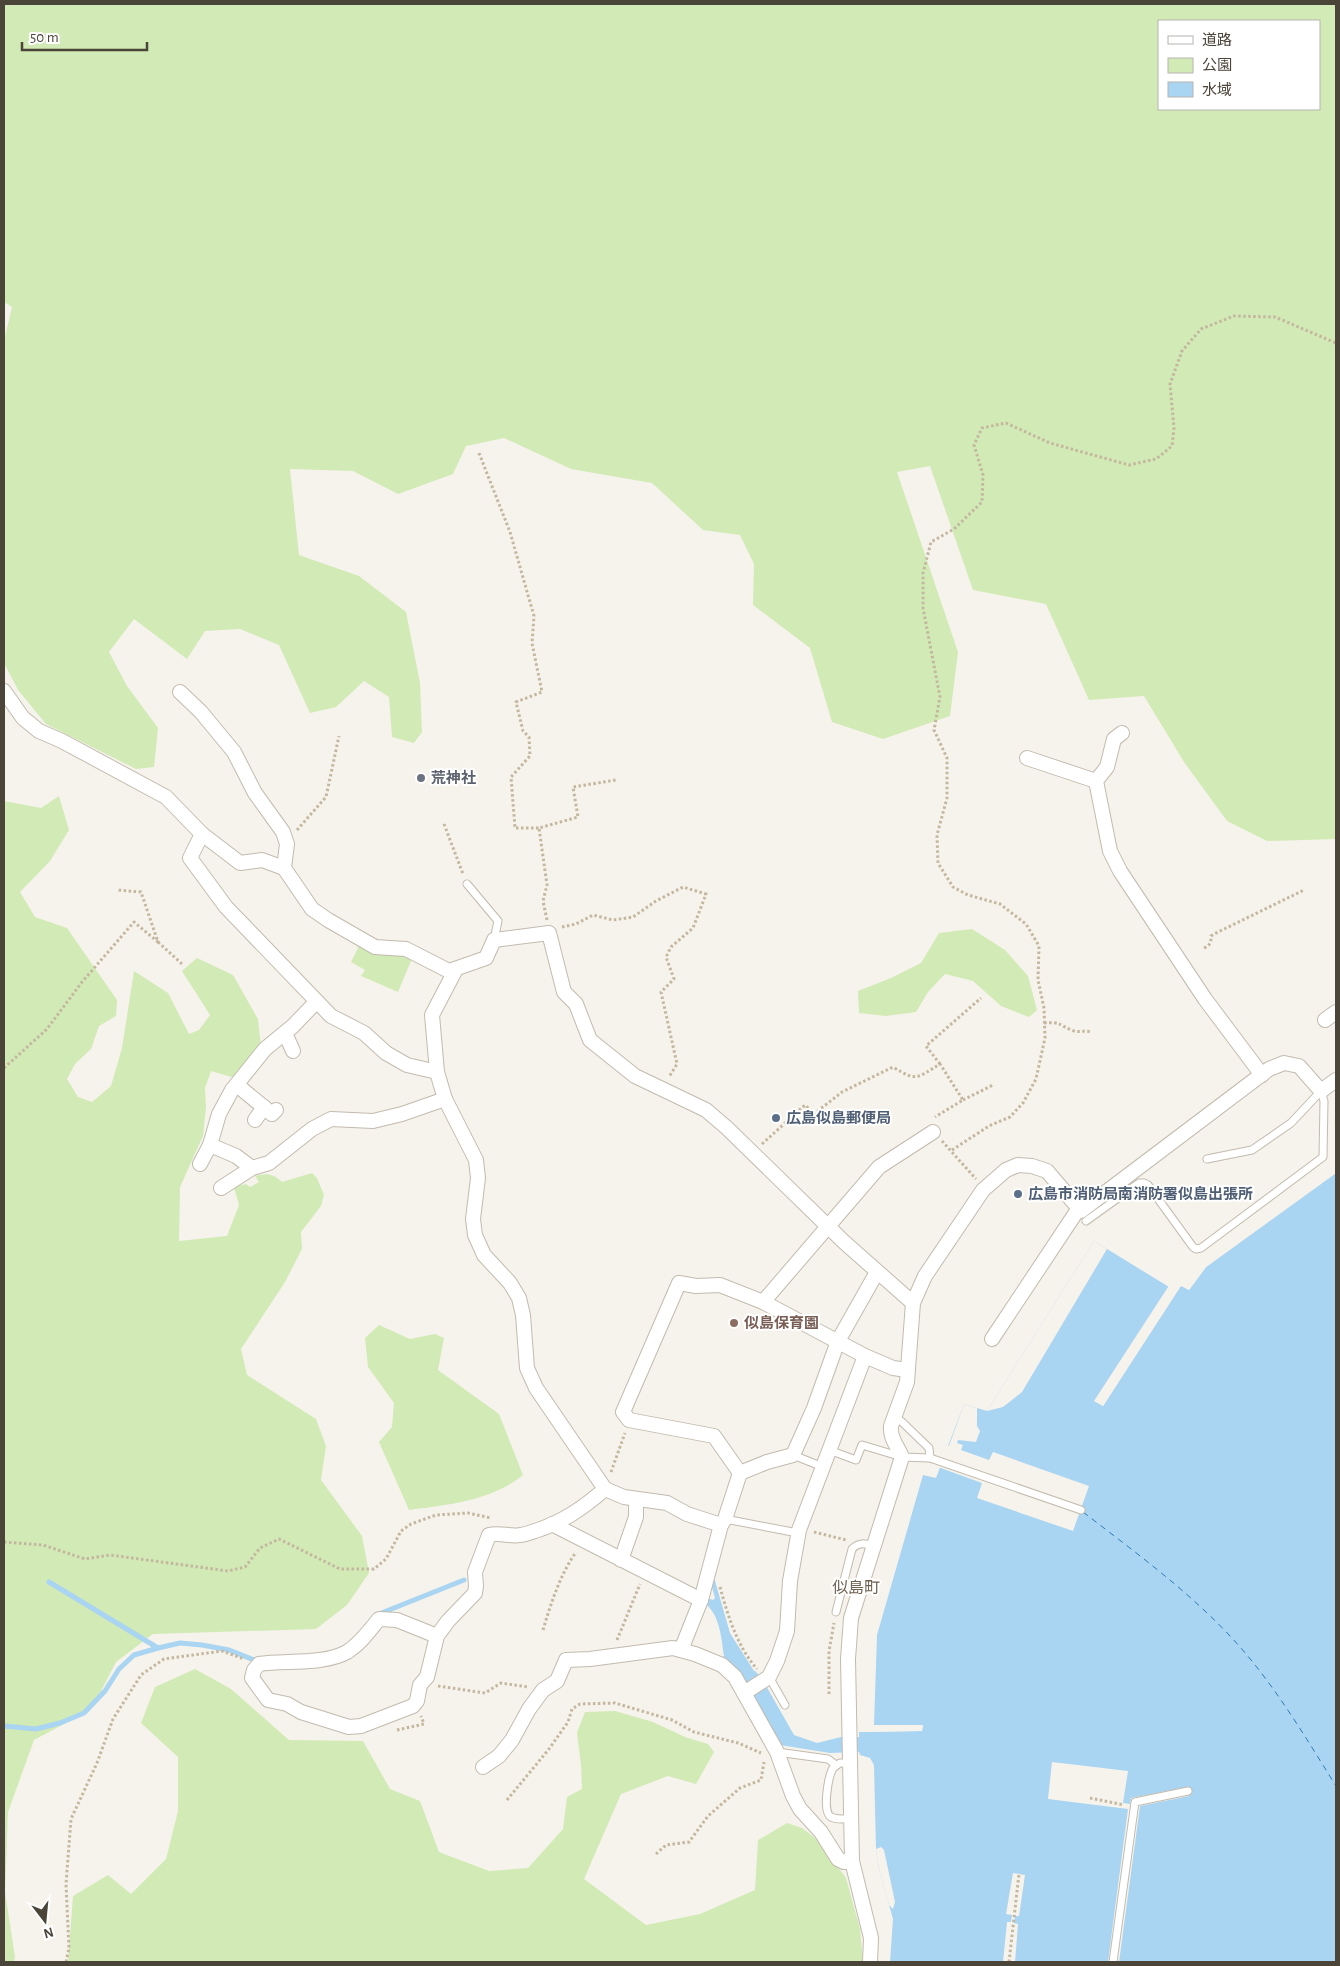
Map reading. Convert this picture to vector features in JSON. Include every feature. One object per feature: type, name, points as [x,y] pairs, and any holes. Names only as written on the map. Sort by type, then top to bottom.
[{"type":"street","points":[[4,691],[23,718],[39,731],[62,741],[166,797],[202,834],[240,863],[262,860],[284,868],[312,909],[375,947],[406,949],[449,971],[486,958],[494,940],[549,933],[564,992],[576,1004],[590,1040],[635,1076],[706,1110],[912,1303]]},
{"type":"street","points":[[180,692],[201,712],[234,752],[255,793],[283,832],[287,844],[284,868]]},
{"type":"street","points":[[1122,733],[1114,739],[1107,767],[1096,781],[1110,851],[1120,871],[1204,999],[1262,1075]]},
{"type":"street","points":[[1027,758],[1096,781]]},
{"type":"street","points":[[202,834],[190,858],[226,907],[316,1002],[331,1016],[364,1033],[386,1053],[407,1065],[436,1072]]},
{"type":"street","points":[[456,969],[432,1015],[436,1072],[445,1098],[476,1160],[478,1178],[473,1219],[475,1235],[484,1255],[510,1283],[519,1298],[523,1315],[527,1368],[536,1388],[604,1489],[636,1499],[667,1503],[687,1514],[723,1522]]},
{"type":"street","points":[[200,1164],[210,1145],[218,1119],[237,1084],[266,1048],[285,1033],[316,1002]]},
{"type":"street","points":[[285,1033],[293,1051]]},
{"type":"street","points":[[259,1068],[268,1054],[266,1048]]},
{"type":"street","points":[[870,1962],[871,1938],[852,1861],[848,1662],[851,1618],[902,1457],[890,1434],[907,1382],[912,1303],[925,1276],[985,1189],[1006,1170],[1018,1165],[1032,1166],[1046,1171],[1081,1211],[1269,1069],[1284,1063],[1300,1066],[1321,1092],[1336,1080]]},
{"type":"street","points":[[237,1084],[270,1109],[256,1120]]},
{"type":"street","points":[[221,1188],[252,1168],[269,1163],[312,1129],[331,1119],[373,1120],[402,1114],[445,1098]]},
{"type":"street","points":[[218,1119],[230,1126]]},
{"type":"street","points":[[763,1302],[879,1167],[933,1132]]},
{"type":"street","points":[[210,1145],[236,1156],[252,1168]]},
{"type":"street","points":[[992,1340],[1078,1208]]},
{"type":"street","points":[[681,1650],[701,1600],[723,1522],[740,1473],[767,1462],[793,1455],[814,1408],[838,1342],[878,1272]]},
{"type":"street","points":[[740,1473],[714,1436],[629,1420],[623,1412],[679,1283],[696,1286],[720,1285],[763,1302],[865,1356],[894,1368],[908,1370]]},
{"type":"street","points":[[746,1692],[767,1679],[788,1631],[790,1581],[799,1531],[865,1356]]},
{"type":"street","points":[[437,1636],[396,1620],[379,1619],[360,1641],[346,1653],[329,1658],[259,1664],[254,1670],[252,1678],[268,1700],[287,1704],[302,1712],[349,1727],[361,1726],[413,1706],[417,1701],[421,1684],[427,1677],[437,1636],[474,1593],[476,1586],[475,1572],[489,1535],[520,1536],[568,1518],[604,1489]]},
{"type":"street","points":[[621,1560],[636,1517],[636,1499]]},
{"type":"street","points":[[552,1524],[701,1600]]},
{"type":"street","points":[[483,1767],[499,1756],[512,1740],[529,1709],[543,1690],[557,1681],[566,1660],[610,1657],[673,1648],[681,1650],[722,1665],[735,1677],[746,1692],[771,1753],[800,1809],[821,1832],[838,1859],[844,1862],[852,1861]]},
{"type":"lane","points":[[467,884],[498,921],[494,940]]},
{"type":"lane","points":[[1086,1221],[1139,1183],[1144,1183],[1148,1185],[1193,1247],[1196,1249],[1201,1248],[1323,1157],[1324,1101],[1321,1092],[1291,1123],[1252,1150],[1207,1159]]},
{"type":"lane","points":[[894,1418],[901,1421],[928,1448],[930,1458]]},
{"type":"lane","points":[[830,1450],[856,1460],[862,1445],[902,1457],[930,1458],[1081,1510]]},
{"type":"lane","points":[[793,1455],[823,1467]]},
{"type":"lane","points":[[723,1522],[799,1531]]},
{"type":"lane","points":[[836,1612],[849,1554],[855,1546],[865,1543],[874,1547]]},
{"type":"lane","points":[[767,1679],[785,1705]]},
{"type":"lane","points":[[771,1753],[828,1759],[836,1765]]},
{"type":"lane","points":[[850,1759],[836,1765],[830,1772],[826,1811],[834,1818],[851,1818]]},
{"type":"lane","points":[[1113,1962],[1135,1802],[1188,1792]]},
{"type":"path","points":[[952,1150],[989,1126],[1010,1117],[1023,1103],[1036,1079],[1045,1038],[1044,1008],[1038,980],[1039,946],[1026,924],[1000,904],[968,895],[953,887],[938,863],[937,835],[947,798],[947,758],[934,730],[940,697],[923,608],[923,573],[931,542],[954,529],[982,502],[983,475],[974,445],[982,428],[1006,423],[1050,443],[1129,465],[1156,458],[1172,446],[1174,428],[1170,384],[1182,352],[1200,329],[1234,316],[1275,317],[1336,343]]},
{"type":"path","points":[[479,453],[510,532],[534,616],[532,643],[542,692],[516,702],[523,731],[528,737],[530,756],[511,777],[515,828],[539,828],[578,817],[573,787],[616,780]]},
{"type":"path","points":[[287,844],[298,828],[326,797],[339,736]]},
{"type":"path","points":[[444,824],[467,884]]},
{"type":"path","points":[[539,828],[547,885],[543,901],[549,933]]},
{"type":"path","points":[[549,933],[550,930],[576,924],[593,914],[613,920],[633,917],[656,901],[682,887],[706,894],[693,928],[671,947],[666,957],[674,979],[661,992],[677,1064],[662,1088]]},
{"type":"path","points":[[117,890],[141,892],[158,942]]},
{"type":"path","points":[[1204,948],[1209,946],[1211,936],[1214,934],[1304,890]]},
{"type":"path","points":[[4,1068],[47,1029],[82,982],[134,922],[182,964]]},
{"type":"path","points":[[963,1100],[926,1046],[981,998]]},
{"type":"path","points":[[1044,1023],[1058,1022],[1073,1031],[1085,1030],[1091,1032]]},
{"type":"path","points":[[752,1153],[805,1105],[814,1114],[842,1092],[893,1067],[909,1077],[919,1077],[940,1064]]},
{"type":"path","points":[[985,1189],[927,1123],[963,1100],[993,1085]]},
{"type":"path","points":[[604,1489],[629,1420]]},
{"type":"path","points":[[4,1542],[43,1545],[85,1559],[110,1555],[228,1571],[245,1567],[260,1548],[280,1539],[340,1568],[374,1569],[386,1559],[401,1531],[410,1524],[436,1515],[468,1513],[492,1518],[496,1522]]},
{"type":"path","points":[[799,1531],[844,1538],[855,1546]]},
{"type":"path","points":[[543,1630],[558,1586],[582,1540]]},
{"type":"path","points":[[712,1560],[735,1633],[744,1651],[767,1679]]},
{"type":"path","points":[[610,1657],[644,1571]]},
{"type":"path","points":[[830,1694],[829,1651],[836,1612]]},
{"type":"path","points":[[66,1962],[69,1948],[66,1884],[71,1819],[97,1764],[113,1720],[141,1675],[164,1659],[222,1651],[259,1664]]},
{"type":"path","points":[[421,1684],[485,1693],[501,1683],[543,1690]]},
{"type":"path","points":[[507,1800],[549,1749],[568,1722],[572,1709],[580,1704],[615,1703],[672,1720],[694,1732],[771,1753]]},
{"type":"path","points":[[656,1854],[666,1845],[684,1843],[693,1839],[708,1816],[740,1788],[761,1780],[764,1764]]},
{"type":"path","points":[[1090,1798],[1134,1807]]},
{"type":"path","points":[[1009,1962],[1019,1874]]},
{"type":"green space","points":[[4,4],[1336,4],[1336,839],[1267,841],[1227,821],[1184,762],[1144,696],[1089,700],[1046,604],[973,590],[930,466],[897,472],[958,652],[950,716],[883,739],[832,722],[810,648],[753,605],[754,564],[740,535],[703,530],[652,483],[571,469],[504,438],[466,446],[453,474],[398,494],[353,471],[290,469],[299,555],[359,576],[406,612],[420,683],[422,732],[414,743],[392,737],[389,697],[364,681],[336,707],[310,713],[279,645],[240,629],[205,631],[187,659],[134,619],[109,652],[127,686],[158,728],[154,767],[136,769],[46,724],[18,690],[4,663],[4,341],[12,307],[4,302]]},
{"type":"green space","points":[[59,796],[69,830],[50,861],[20,892],[35,917],[67,928],[117,1000],[116,1016],[99,1026],[91,1049],[75,1064],[67,1079],[78,1097],[92,1102],[111,1086],[122,1048],[134,971],[168,993],[189,1034],[199,1030],[210,1015],[182,971],[197,958],[233,975],[258,1019],[261,1047],[235,1078],[211,1071],[205,1088],[206,1107],[203,1136],[180,1187],[179,1241],[227,1236],[239,1205],[234,1187],[246,1184],[250,1187],[259,1182],[255,1176],[269,1174],[282,1182],[312,1173],[317,1178],[324,1195],[321,1206],[301,1232],[302,1249],[285,1282],[241,1349],[247,1375],[316,1419],[326,1446],[321,1480],[362,1536],[369,1573],[347,1605],[316,1629],[153,1634],[116,1662],[98,1697],[75,1718],[34,1740],[8,1812],[5,1892],[15,1957],[14,1962],[4,1962],[4,801],[41,808]]},
{"type":"green space","points":[[972,929],[1005,950],[1028,976],[1037,1010],[1029,1017],[1001,1006],[973,981],[945,974],[928,992],[916,1012],[886,1016],[859,1013],[858,991],[891,978],[921,963],[939,933]]},
{"type":"green space","points":[[360,944],[413,956],[398,992],[361,976],[365,970],[351,962]]},
{"type":"green space","points":[[379,1325],[410,1339],[435,1334],[444,1338],[438,1370],[499,1414],[523,1475],[511,1484],[483,1496],[454,1504],[409,1510],[379,1442],[392,1427],[394,1403],[368,1367],[365,1338]]},
{"type":"green space","points":[[195,1669],[231,1689],[289,1740],[363,1741],[390,1789],[420,1801],[439,1852],[489,1871],[528,1868],[563,1829],[567,1797],[582,1789],[577,1733],[585,1712],[615,1711],[653,1722],[685,1737],[708,1744],[714,1752],[696,1784],[668,1776],[621,1794],[584,1879],[646,1925],[700,1914],[755,1890],[758,1840],[787,1823],[802,1828],[819,1841],[846,1878],[860,1929],[863,1962],[68,1962],[73,1896],[108,1875],[131,1894],[166,1859],[178,1811],[178,1757],[141,1723],[155,1687]]},
{"type":"water","points":[[1336,1173],[1336,1962],[890,1962],[893,1919],[879,1869],[876,1849],[874,1765],[870,1758],[860,1755],[859,1752],[830,1753],[780,1745],[721,1659],[724,1656],[719,1626],[713,1612],[703,1602],[705,1597],[713,1600],[715,1598],[709,1576],[713,1574],[730,1633],[754,1671],[761,1677],[794,1735],[817,1743],[841,1737],[859,1737],[859,1732],[922,1731],[923,1725],[874,1725],[877,1635],[923,1475],[936,1478],[964,1404],[987,1411],[1094,1241],[1169,1287],[1095,1401],[1103,1406],[1181,1285],[1189,1290],[1206,1267]]},
{"type":"pier","points":[[1336,1170],[1336,1173],[1206,1267],[1189,1290],[1181,1286],[1103,1406],[1094,1401],[1170,1284],[1171,1288],[1098,1400],[1102,1403],[1179,1284],[1182,1283],[1188,1287],[1205,1265]]},
{"type":"pier","points":[[1094,1241],[1107,1249],[1022,1392],[1003,1407],[987,1411]]},
{"type":"pier","points":[[964,1404],[977,1408],[977,1426],[980,1431],[976,1442],[958,1440],[957,1443],[963,1445],[961,1450],[989,1460],[993,1452],[1089,1486],[1073,1531],[977,1498],[982,1483],[938,1467],[946,1445],[949,1446]]},
{"type":"pier","points":[[874,1725],[923,1725],[922,1731],[859,1732],[859,1730],[920,1728],[873,1728]]},
{"type":"pier","points":[[1052,1762],[1128,1771],[1123,1803],[1130,1804],[1131,1798],[1187,1787],[1189,1796],[1140,1806],[1119,1962],[1108,1962],[1128,1809],[1048,1799]]},
{"type":"pier","points":[[881,1847],[884,1850],[895,1902],[893,1909],[889,1905],[879,1869],[876,1849]]},
{"type":"pier","points":[[1013,1873],[1025,1875],[1019,1916],[1015,1916],[1014,1923],[1018,1924],[1015,1962],[1003,1962],[1007,1922],[1011,1922],[1012,1915],[1006,1914]]},
{"type":"waterway","points":[[379,1614],[464,1580]]},
{"type":"waterway","points":[[49,1582],[158,1648]]},
{"type":"waterway","points":[[4,1726],[36,1729],[60,1723],[84,1713],[105,1691],[119,1669],[134,1655],[158,1648],[180,1643],[202,1645],[229,1650],[259,1662]]},
{"type":"ferry route","points":[[1083,1512],[1179,1587],[1231,1637],[1274,1690],[1336,1786]]},
{"type":"place","name":"荒神社","points":[[421,778]]},
{"type":"place","name":"広島似島郵便局","points":[[776,1118]]},
{"type":"place","name":"広島市消防局南消防署似島出張所","points":[[1018,1194]]},
{"type":"place","name":"似島保育園","points":[[734,1323]]},
{"type":"district","name":"似島町","points":[[856,1587]]}]
